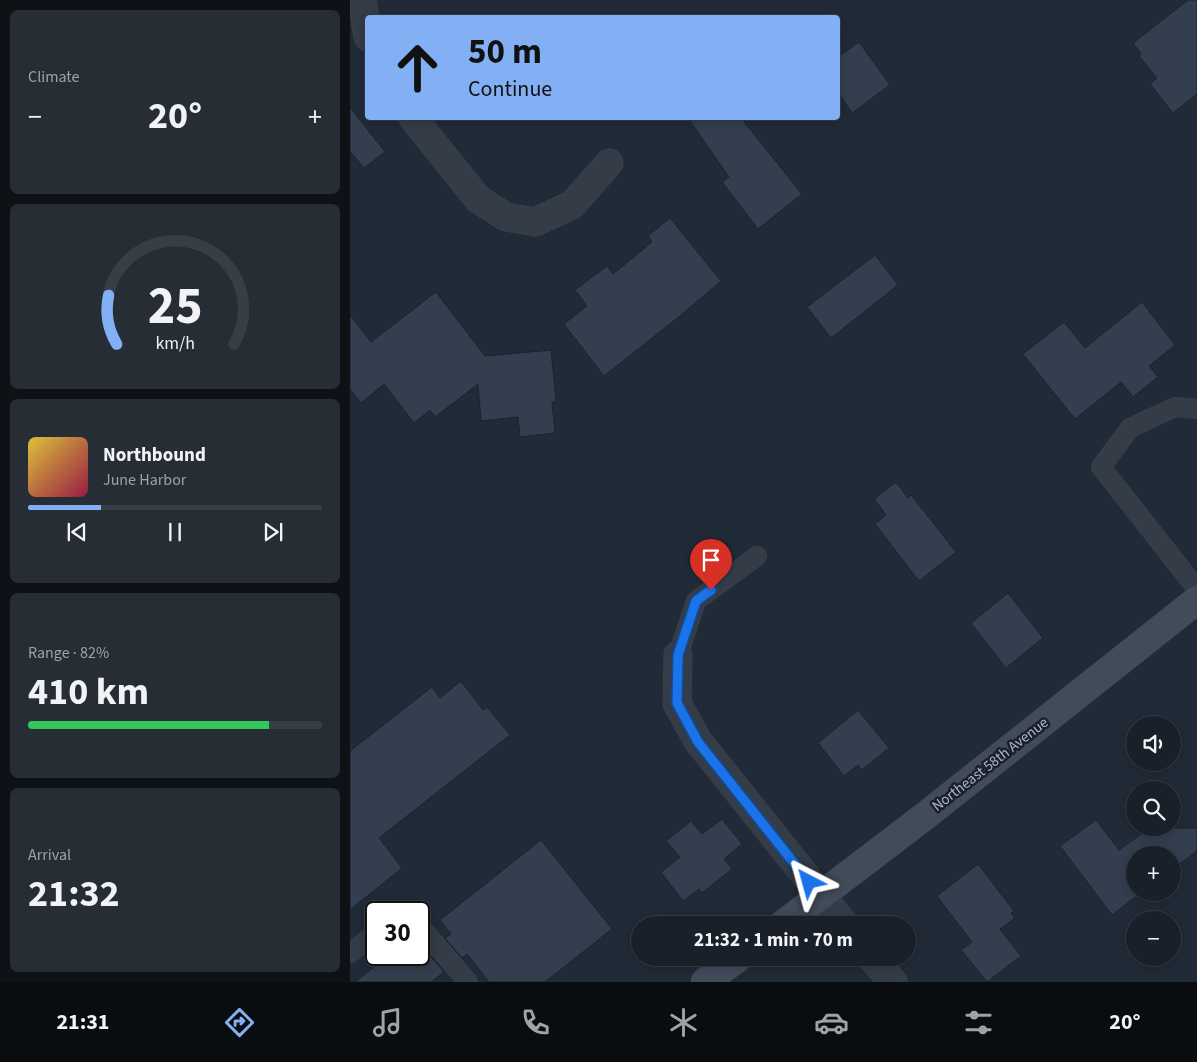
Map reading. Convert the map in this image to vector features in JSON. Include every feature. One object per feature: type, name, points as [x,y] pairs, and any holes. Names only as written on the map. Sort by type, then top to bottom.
[{"type":"street","points":[[362,0],[365,18]]},
{"type":"street","points":[[415,120],[478,199],[506,217],[535,222],[572,205],[609,163]]},
{"type":"street","name":"Northeast 58th Avenue","points":[[794,916],[1197,600]]},
{"type":"street","points":[[678,655],[677,703],[698,742],[837,916]]},
{"type":"street","points":[[705,982],[727,966]]},
{"type":"street","points":[[879,966],[893,982]]},
{"type":"lane","points":[[1197,409],[1175,407],[1130,428],[1101,467],[1197,589]]},
{"type":"lane","points":[[678,655],[696,601],[757,556]]},
{"type":"lane","points":[[430,939],[468,982]]},
{"type":"lane","points":[[350,953],[365,941]]},
{"type":"building","points":[[1188,0],[1197,0],[1197,94],[1173,113],[1150,84],[1157,78],[1139,56],[1141,54],[1133,43]]},
{"type":"building","points":[[859,42],[890,85],[852,113],[840,95],[840,56]]},
{"type":"building","points":[[350,107],[385,152],[364,168],[350,151]]},
{"type":"building","points":[[689,120],[743,120],[802,194],[758,229],[722,182],[729,177]]},
{"type":"building","points":[[670,218],[721,281],[604,376],[564,324],[587,306],[575,290],[607,266],[613,274],[652,242],[648,236]]},
{"type":"building","points":[[875,255],[898,285],[831,338],[807,307]]},
{"type":"building","points":[[436,292],[485,356],[551,350],[556,401],[552,402],[555,433],[520,437],[518,417],[481,421],[478,384],[435,417],[430,410],[414,423],[384,384],[361,403],[350,389],[350,315],[371,342]]},
{"type":"building","points":[[1142,302],[1175,345],[1149,366],[1158,377],[1133,397],[1121,382],[1075,419],[1023,354],[1064,322],[1085,348]]},
{"type":"building","points":[[896,482],[908,498],[911,495],[956,552],[919,581],[875,524],[886,515],[874,499]]},
{"type":"building","points":[[1008,593],[1043,638],[1006,668],[971,623]]},
{"type":"building","points":[[461,681],[483,710],[487,707],[510,735],[379,838],[402,868],[350,910],[350,751],[432,687],[440,698]]},
{"type":"building","points":[[858,710],[889,748],[862,770],[858,765],[844,776],[818,743]]},
{"type":"building","points":[[722,819],[742,844],[724,859],[732,869],[702,893],[699,889],[683,901],[661,872],[680,857],[666,841],[691,821],[702,834]]},
{"type":"building","points":[[1096,820],[1119,850],[1139,836],[1181,836],[1181,828],[1197,828],[1197,851],[1181,863],[1181,846],[1126,846],[1126,901],[1130,901],[1112,915],[1060,846]]},
{"type":"building","points":[[541,840],[612,929],[545,982],[489,982],[467,954],[462,958],[445,938],[451,934],[440,920]]},
{"type":"building","points":[[978,864],[1014,911],[1011,913],[1015,918],[1000,929],[1021,956],[987,982],[961,950],[972,942],[937,896]]},
{"type":"building","points":[[430,956],[444,972],[431,982],[355,982],[375,966],[430,966]]},
{"type":"route","points":[[711,590],[696,601],[678,655],[676,673],[677,703],[698,742],[809,882]]}]
